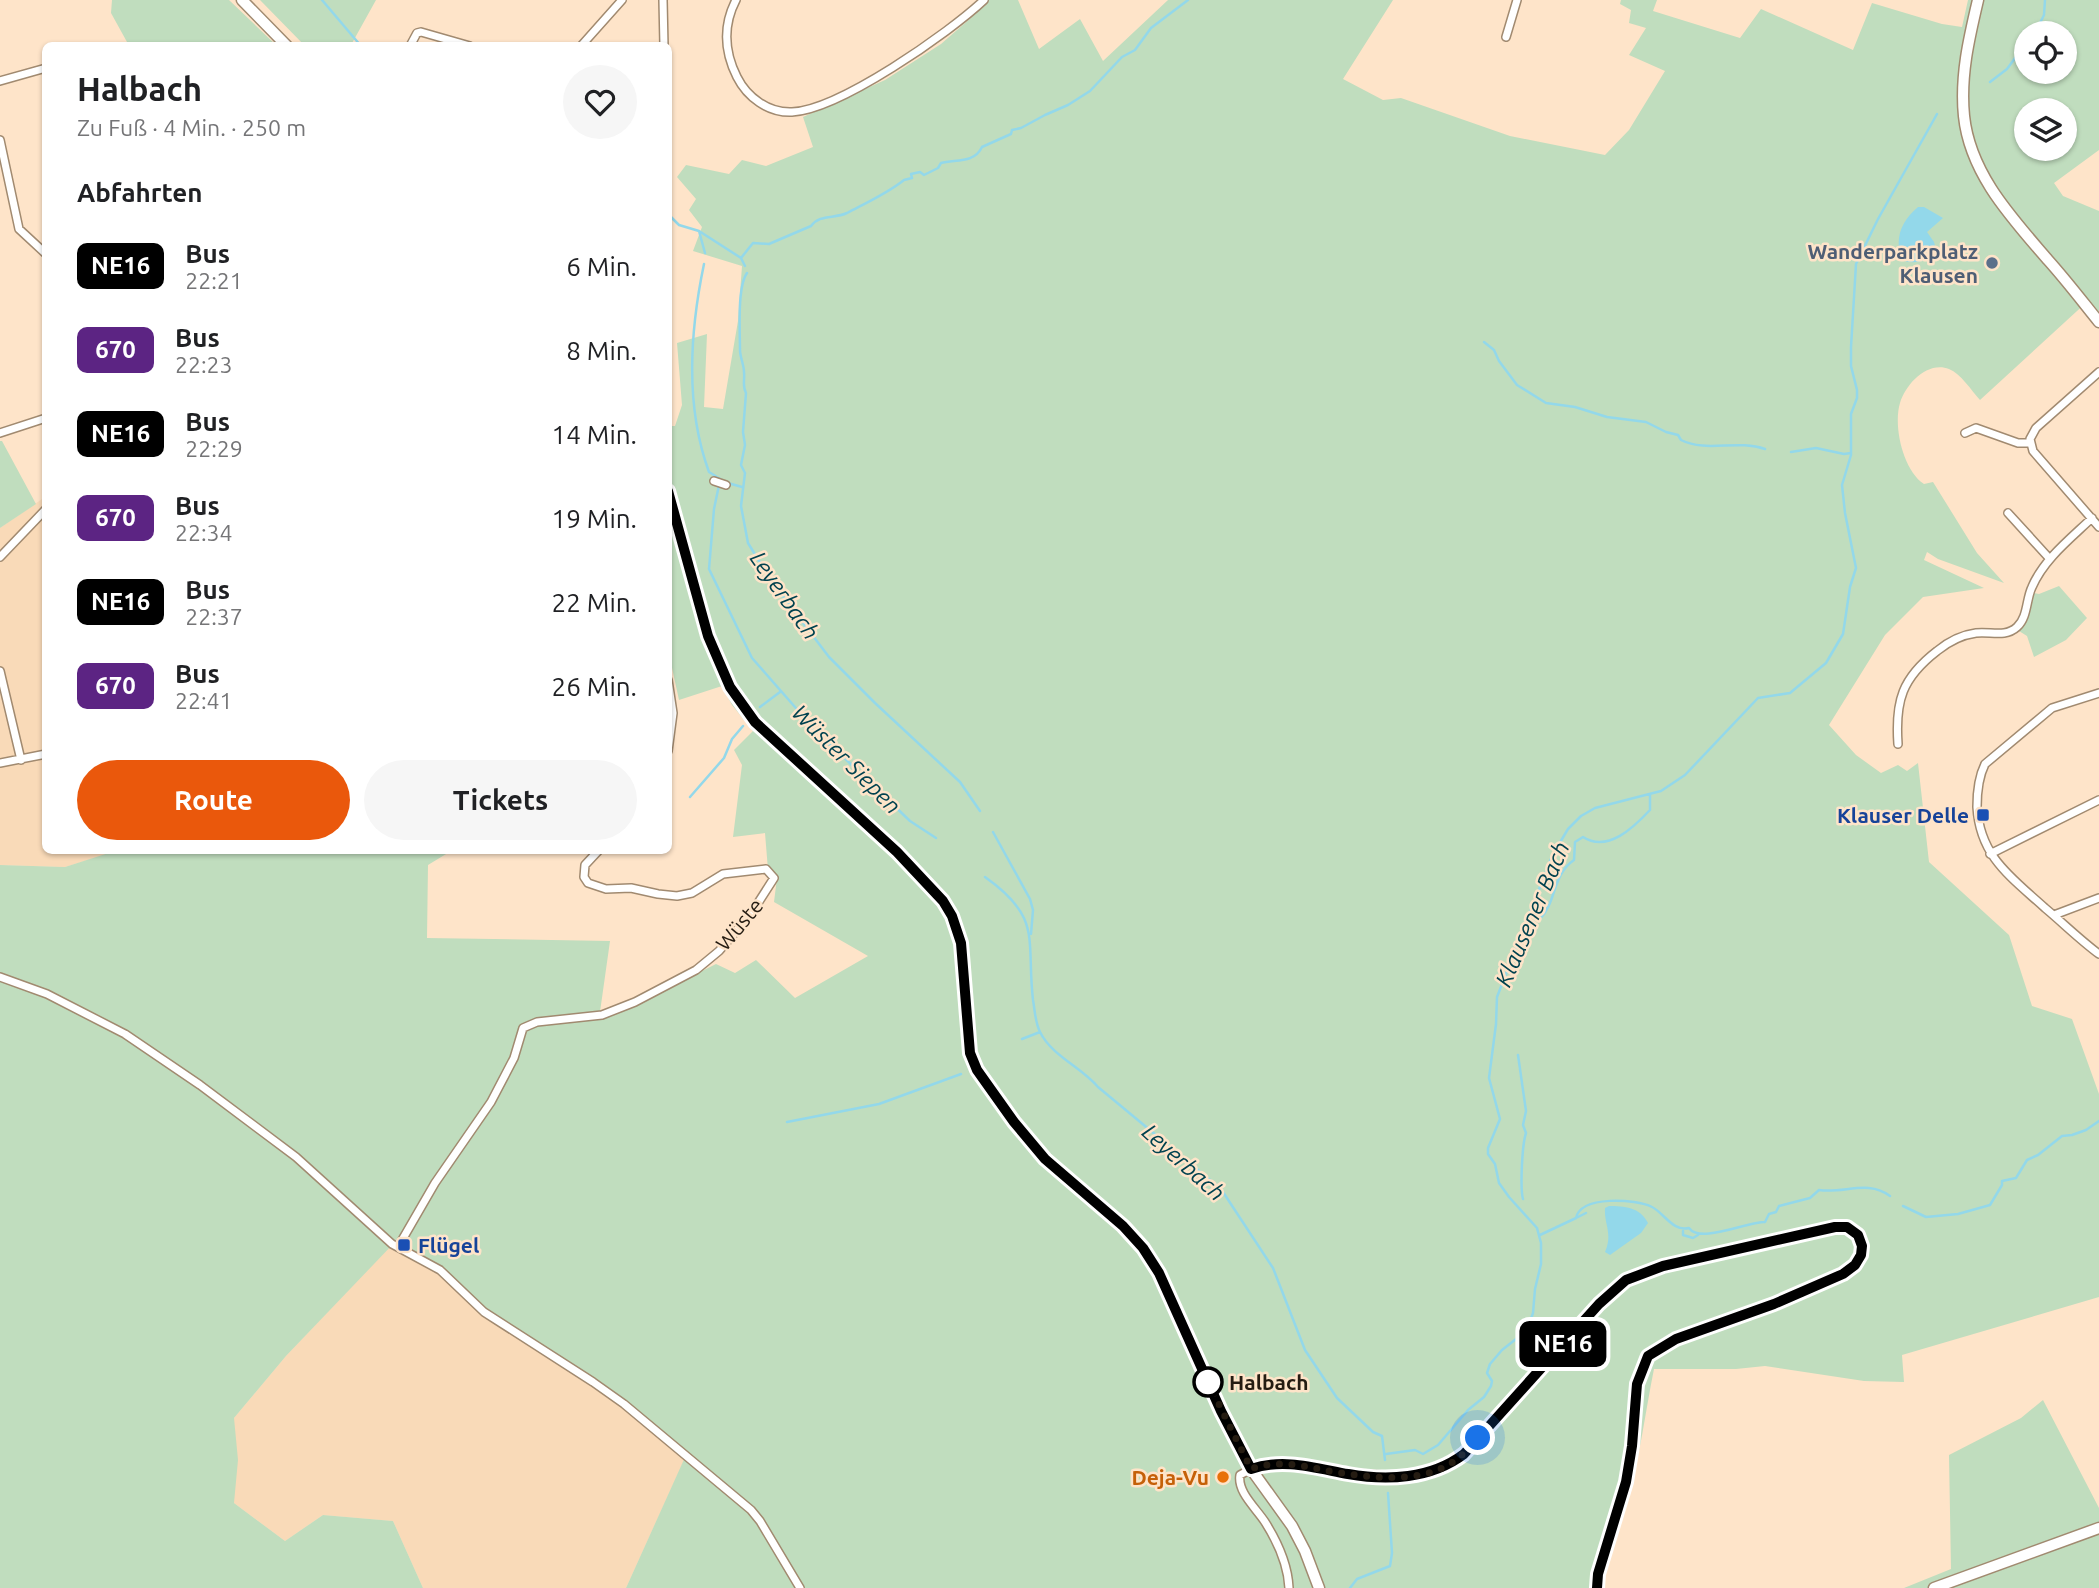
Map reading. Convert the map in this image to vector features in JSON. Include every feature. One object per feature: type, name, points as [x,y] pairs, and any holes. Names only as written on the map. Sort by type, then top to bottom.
[{"type":"main road","points":[[242,0],[283,42]]},
{"type":"main road","points":[[1978,0],[1962,93],[1966,131],[1975,159],[1994,194],[2099,322]]},
{"type":"main road","points":[[672,506],[708,636],[730,687],[755,722],[897,852],[943,901],[952,916],[961,943],[970,1053],[977,1070],[1014,1122],[1045,1159],[1123,1226],[1143,1248],[1159,1273],[1221,1411],[1251,1469],[1292,1526],[1319,1588]]},
{"type":"main road","points":[[1251,1469],[1273,1463],[1372,1476],[1433,1472],[1464,1454],[1599,1304],[1626,1280],[1663,1266],[1835,1227],[1847,1227],[1858,1235],[1862,1246],[1861,1255],[1855,1265],[1843,1274],[1774,1304],[1676,1339],[1648,1356],[1637,1384],[1626,1482],[1598,1574],[1597,1588]]},
{"type":"main road","points":[[1934,1588],[2099,1528]]},
{"type":"street","points":[[585,42],[622,0]]},
{"type":"street","points":[[663,0],[664,42]]},
{"type":"street","points":[[736,0],[727,28],[727,46],[738,79],[748,93],[764,107],[793,112],[819,105],[885,72],[929,45],[984,0]]},
{"type":"street","points":[[1506,37],[1517,0]]},
{"type":"street","points":[[412,42],[417,33],[421,32],[456,42]]},
{"type":"street","points":[[0,81],[42,69]]},
{"type":"street","points":[[0,140],[19,229],[42,250]]},
{"type":"street","points":[[2099,373],[2036,428],[2030,443],[2033,451],[2099,527]]},
{"type":"street","points":[[0,433],[42,419]]},
{"type":"street","points":[[1965,433],[1976,428],[2018,443],[2030,443]]},
{"type":"street","points":[[714,481],[726,485]]},
{"type":"street","points":[[0,557],[42,513]]},
{"type":"street","points":[[2008,513],[2049,558]]},
{"type":"street","points":[[1898,744],[1899,705],[1909,677],[1915,669],[1922,661],[1955,639],[1978,633],[2005,633],[2018,626],[2024,617],[2032,587],[2049,558],[2092,519]]},
{"type":"street","points":[[0,671],[21,760]]},
{"type":"street","points":[[2099,693],[2052,708],[1985,764],[1978,783],[1978,816],[1982,836],[1990,854],[2053,915],[2099,954]]},
{"type":"street","points":[[0,763],[42,755]]},
{"type":"street","points":[[1990,854],[2099,800]]},
{"type":"street","name":"Wüste","points":[[398,1247],[435,1183],[491,1102],[516,1052],[523,1028],[537,1022],[602,1015],[635,1002],[696,970],[719,951],[751,914],[774,878],[766,869],[733,871],[692,892],[677,896],[631,888],[606,889],[588,883],[583,877],[585,865],[595,854]]},
{"type":"street","points":[[2053,915],[2099,898]]},
{"type":"street","points":[[0,977],[47,994],[125,1034],[200,1085],[296,1157],[398,1247],[440,1269],[484,1312],[593,1382],[687,1455],[755,1515],[800,1588]]},
{"type":"street","points":[[1251,1469],[1240,1475],[1239,1483],[1265,1522],[1283,1559],[1289,1588]]},
{"type":"shaded area","points":[[42,499],[42,854],[108,854],[65,867],[0,865],[0,528]]},
{"type":"shaded area","points":[[395,1241],[501,1319],[599,1382],[686,1456],[626,1588],[423,1588],[393,1521],[323,1515],[285,1541],[234,1503],[234,1418],[286,1356]]},
{"type":"green space","points":[[112,0],[229,0],[273,42],[127,42],[111,13]]},
{"type":"green space","points":[[260,0],[376,0],[353,42],[301,42]]},
{"type":"green space","points":[[988,0],[1018,0],[1039,49],[1080,19],[1103,61],[1168,0],[1393,0],[1343,79],[1383,100],[1401,98],[1510,136],[1605,155],[1629,130],[1665,71],[1629,55],[1646,28],[1629,23],[1631,10],[1620,4],[1621,0],[1657,0],[1653,11],[1740,38],[1761,9],[1853,50],[1872,3],[1942,24],[1962,27],[1968,0],[2099,0],[2099,150],[2054,183],[2063,196],[2099,211],[2099,312],[2089,300],[1980,400],[1953,371],[1941,367],[1925,371],[1907,389],[1898,413],[1901,447],[1910,469],[1924,484],[1933,482],[1977,553],[2004,583],[1938,559],[1927,552],[1924,560],[1984,588],[1923,597],[1885,635],[1829,725],[1856,755],[1881,773],[1898,765],[1907,771],[1918,763],[1929,862],[2009,935],[2032,1006],[2072,1019],[2099,1094],[2099,1297],[1902,1355],[1904,1382],[1864,1381],[1765,1366],[1736,1369],[1654,1369],[1632,1485],[1608,1554],[1601,1588],[626,1588],[686,1455],[599,1382],[501,1319],[395,1242],[286,1356],[234,1418],[238,1460],[234,1503],[285,1541],[323,1515],[393,1521],[423,1588],[0,1588],[0,865],[65,867],[106,854],[446,854],[428,865],[427,938],[610,941],[599,1019],[614,1015],[716,964],[735,973],[756,960],[795,998],[868,956],[774,902],[777,878],[768,870],[765,833],[733,837],[742,765],[734,750],[753,731],[732,705],[722,686],[679,700],[672,668],[672,426],[675,426],[682,405],[677,343],[707,334],[704,407],[723,409],[738,321],[742,266],[693,251],[702,227],[689,210],[696,199],[677,177],[686,165],[729,174],[742,160],[766,166],[813,147],[803,117],[885,80],[941,44],[988,3],[885,72]]},
{"type":"green space","points":[[0,441],[36,504],[0,528]]},
{"type":"green space","points":[[2059,586],[2087,618],[2066,640],[2034,657],[2027,636],[2019,631],[2027,618],[2034,593],[2039,594]]},
{"type":"green space","points":[[2043,1400],[2099,1508],[2099,1588],[1904,1588],[1951,1569],[1949,1455],[2021,1418]]},
{"type":"water","points":[[1918,207],[1924,207],[1943,218],[1927,232],[1937,253],[1929,258],[1911,262],[1902,260],[1899,238],[1903,224]]},
{"type":"water","points":[[1626,1207],[1636,1211],[1648,1223],[1641,1233],[1610,1255],[1605,1252],[1608,1234],[1605,1208]]},
{"type":"waterway","name":"Leyerbach","points":[[322,0],[358,42]]},
{"type":"waterway","points":[[741,258],[753,243],[769,244],[823,218],[847,213],[912,178],[911,174],[920,172],[924,175],[938,168],[941,163],[974,156],[982,147],[1011,134],[1012,130],[1068,105],[1090,91],[1122,57],[1135,50],[1151,28],[1188,0]]},
{"type":"waterway","name":"Klausener Bach","points":[[2041,21],[2045,0]]},
{"type":"waterway","name":"Klausener Bach","points":[[1990,82],[2007,69],[2014,59]]},
{"type":"waterway","name":"Klausener Bach","points":[[1386,1454],[1415,1450],[1423,1454],[1438,1445],[1468,1410],[1484,1397],[1492,1381],[1487,1373],[1490,1364],[1502,1350],[1525,1332],[1533,1313],[1541,1264],[1541,1243],[1537,1228],[1499,1183],[1495,1164],[1488,1154],[1500,1119],[1489,1078],[1497,997],[1552,856],[1568,829],[1581,816],[1595,808],[1661,791],[1685,775],[1758,698],[1790,693],[1826,663],[1843,634],[1850,587],[1856,568],[1842,485],[1851,455],[1851,414],[1857,398],[1851,366],[1856,264],[1937,114]]},
{"type":"waterway","name":"Leyerbach","points":[[672,218],[679,225],[699,231],[705,253]]},
{"type":"waterway","points":[[699,231],[741,258],[745,266]]},
{"type":"waterway","name":"Leyerbach","points":[[704,264],[693,342],[693,395],[701,447],[709,472],[722,480]]},
{"type":"waterway","name":"Leyerbach","points":[[747,273],[740,299],[740,353],[746,393],[743,432],[745,445],[741,465],[745,473],[741,506],[748,543],[764,569],[769,572],[772,582],[829,657],[960,782],[980,811]]},
{"type":"waterway","points":[[1484,342],[1494,350],[1517,385],[1546,403],[1575,407],[1607,417],[1646,422],[1678,435],[1681,440],[1691,444],[1744,445],[1765,449]]},
{"type":"waterway","points":[[1791,452],[1816,448],[1851,453]]},
{"type":"waterway","points":[[728,483],[742,487]]},
{"type":"waterway","name":"Leyerbach","points":[[719,485],[714,509],[709,569],[752,658],[809,723],[816,735],[833,747],[910,821],[936,838]]},
{"type":"waterway","name":"Wüster Siepen","points":[[760,707],[780,692]]},
{"type":"waterway","name":"Wüster Siepen","points":[[690,797],[724,758],[732,739],[743,726]]},
{"type":"waterway","points":[[1528,915],[1540,919],[1545,912],[1562,873],[1574,860],[1575,842],[1583,837],[1602,842],[1620,836],[1650,810],[1650,794]]},
{"type":"waterway","points":[[993,832],[1030,899],[1033,910],[1031,934]]},
{"type":"waterway","name":"Leyerbach","points":[[985,877],[1016,905],[1024,918],[1030,945],[1035,1016],[1045,1040],[1059,1055],[1221,1189],[1273,1268],[1305,1350],[1337,1398],[1373,1432],[1382,1436],[1385,1460]]},
{"type":"waterway","points":[[1022,1039],[1040,1032]]},
{"type":"waterway","points":[[1518,1055],[1526,1111],[1523,1125],[1526,1133],[1522,1166],[1523,1199]]},
{"type":"waterway","points":[[787,1122],[879,1104],[961,1074]]},
{"type":"waterway","points":[[1903,1206],[1926,1217],[1958,1214],[1990,1205],[2002,1181],[2016,1178],[2027,1160],[2062,1136],[2086,1130],[2099,1121]]},
{"type":"waterway","points":[[1540,1235],[1576,1218],[1588,1205],[1598,1202],[1644,1204],[1678,1227],[1703,1234],[1765,1222],[1769,1214],[1776,1212],[1779,1206],[1810,1198],[1819,1190],[1873,1188],[1890,1196]]},
{"type":"waterway","points":[[1576,1218],[1586,1213]]},
{"type":"waterway","points":[[1683,1231],[1683,1235],[1693,1238],[1698,1235]]},
{"type":"waterway","name":"Leyerbach","points":[[1350,1588],[1357,1579],[1390,1566],[1392,1553],[1388,1493]]},
{"type":"bus line","name":"NE16","points":[[672,506],[708,636],[730,687],[755,722],[897,852],[943,901],[952,916],[961,943],[970,1053],[977,1070],[1014,1122],[1045,1159],[1123,1226],[1143,1248],[1159,1273],[1221,1411],[1251,1469],[1273,1463],[1286,1463],[1352,1475],[1382,1477],[1433,1472],[1464,1454],[1599,1304],[1626,1280],[1663,1266],[1835,1227],[1847,1227],[1858,1235],[1862,1246],[1861,1255],[1855,1265],[1843,1274],[1774,1304],[1676,1339],[1648,1356],[1637,1384],[1626,1482],[1603,1553],[1597,1588]]},
{"type":"place","name":"Wanderparkplatz Klausen","points":[[1992,263]]},
{"type":"place","name":"Klauser Delle","points":[[1983,815]]},
{"type":"place","name":"Flügel","points":[[404,1245]]},
{"type":"place","name":"Halbach","points":[[1208,1382]]},
{"type":"place","name":"Deja-Vu","points":[[1223,1477]]},
{"type":"route","points":[[1208,1382],[1251,1469],[1273,1463],[1286,1463],[1352,1475],[1416,1475],[1449,1465],[1464,1454],[1478,1438]]}]
